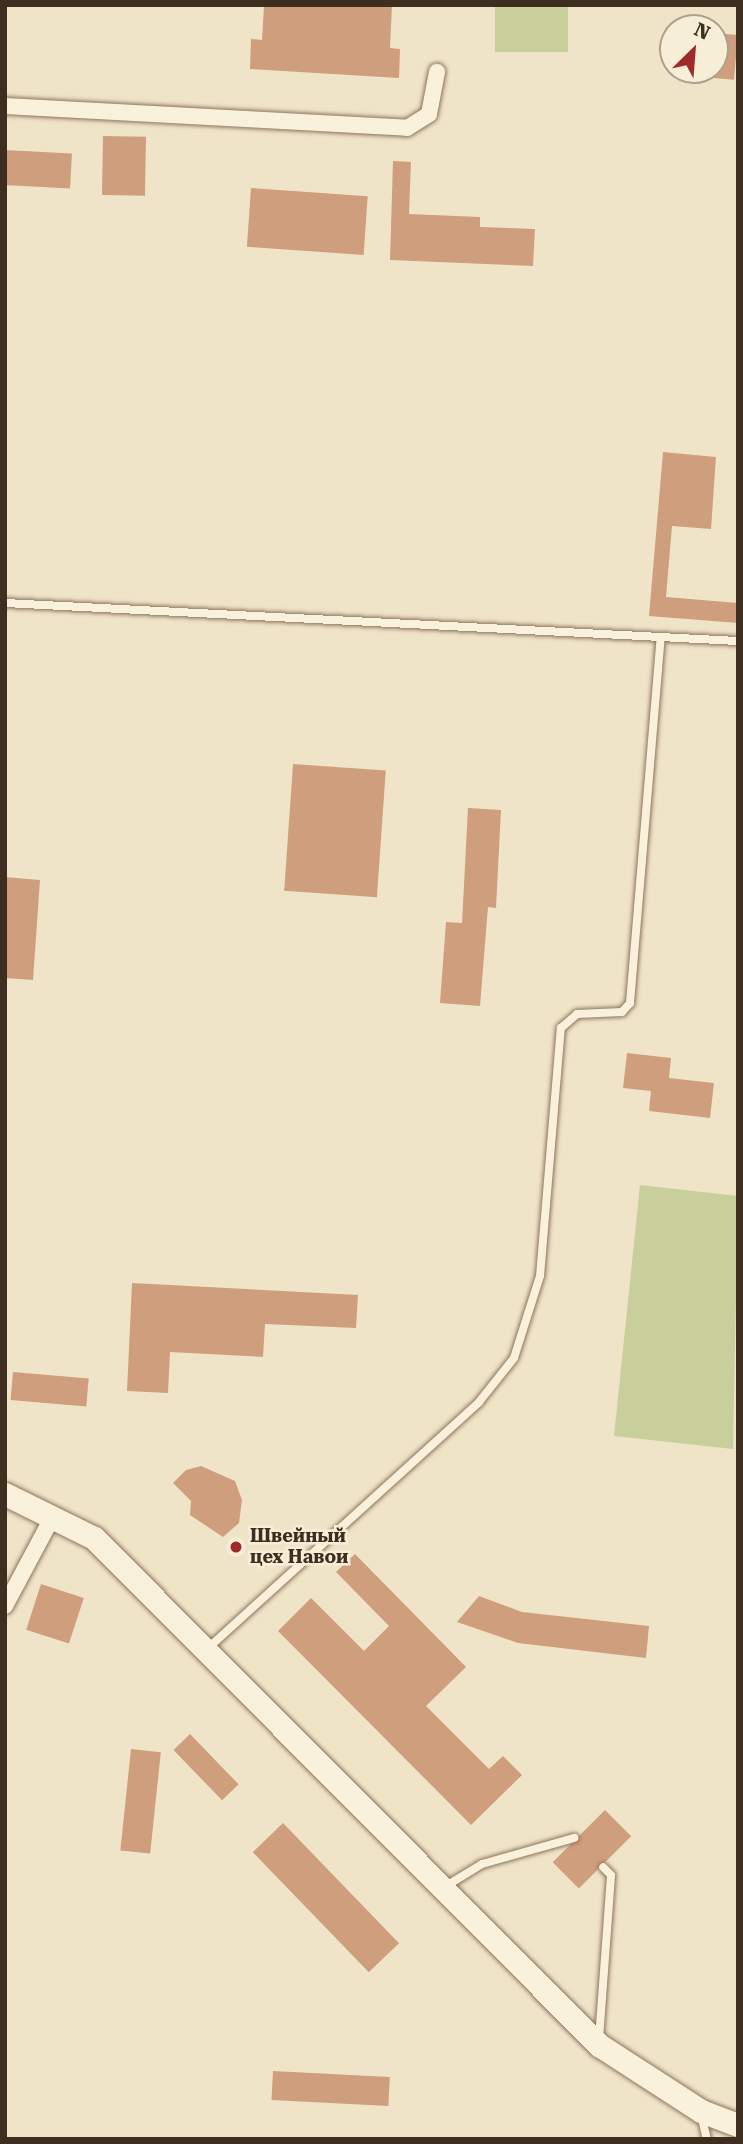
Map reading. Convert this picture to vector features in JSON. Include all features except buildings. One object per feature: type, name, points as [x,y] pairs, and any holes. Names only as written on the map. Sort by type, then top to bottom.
[{"type":"street","points":[[5,106],[407,128],[429,114],[437,72]]},
{"type":"street","points":[[5,1494],[94,1538],[439,1891],[599,2046],[701,2111],[738,2125]]},
{"type":"street","points":[[5,1606],[53,1516]]},
{"type":"lane","points":[[5,603],[738,641]]},
{"type":"lane","points":[[204,1651],[479,1402],[514,1358],[540,1276],[561,1028],[577,1014],[622,1012],[630,1003],[661,637]]},
{"type":"lane","points":[[439,1891],[482,1864],[574,1838]]},
{"type":"lane","points":[[599,2046],[611,1875],[603,1867]]},
{"type":"lane","points":[[701,2111],[707,2139]]},
{"type":"green space","points":[[495,5],[568,5],[568,52],[495,52]]},
{"type":"green space","points":[[640,1185],[738,1196],[733,1449],[614,1436]]},
{"type":"place","name":"Швейный цех Навои","points":[[236,1547]]}]
